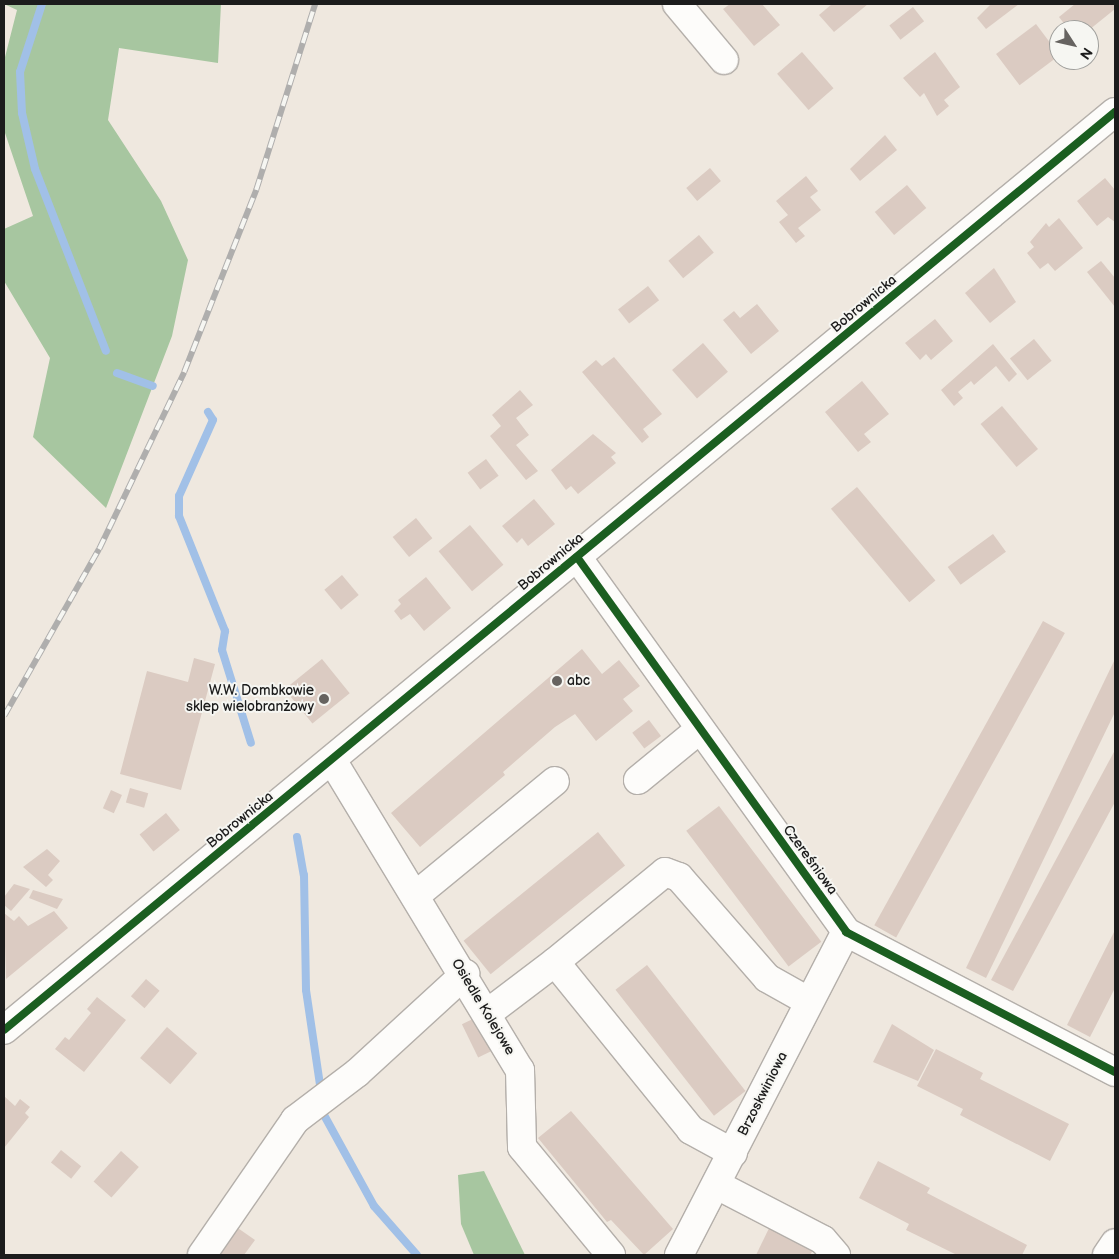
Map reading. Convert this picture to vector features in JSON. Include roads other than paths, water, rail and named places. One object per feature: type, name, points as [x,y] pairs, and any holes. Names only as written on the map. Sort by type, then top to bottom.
[{"type":"street","points":[[677,4],[724,60]]},
{"type":"street","name":"Bobrownicka","points":[[4,1030],[1115,112]]},
{"type":"street","name":"Czereśniowa","points":[[577,557],[846,932],[1115,1072]]},
{"type":"street","points":[[638,780],[700,729]]},
{"type":"street","name":"Osiedle Kolejowe","points":[[332,760],[489,1012],[520,1070],[522,1148],[611,1255]]},
{"type":"street","points":[[415,896],[555,781]]},
{"type":"street","points":[[489,1012],[555,962],[665,872],[679,877],[767,978],[808,1001]]},
{"type":"street","name":"Brzoskwiniowa","points":[[679,1255],[717,1185],[808,1001],[846,932]]},
{"type":"street","points":[[555,962],[691,1130],[733,1153]]},
{"type":"street","points":[[202,1255],[295,1120],[357,1073],[465,974]]},
{"type":"street","points":[[717,1185],[824,1240],[836,1255]]},
{"type":"street","points":[[1107,1255],[1115,1243]]},
{"type":"waterway","points":[[42,4],[20,72],[22,113],[35,169],[106,351]]},
{"type":"waterway","points":[[117,373],[153,386]]},
{"type":"waterway","points":[[208,412],[213,420],[179,496],[179,516],[225,631],[222,650],[251,743]]},
{"type":"waterway","points":[[297,837],[304,875],[306,990],[320,1085]]},
{"type":"waterway","points":[[324,1115],[374,1206],[417,1255]]},
{"type":"railway","points":[[4,716],[99,549],[184,372],[256,190],[315,4]]},
{"type":"place","name":"abc","points":[[557,681]]},
{"type":"place","name":"W.W. Dombkowie sklep wielobranżowy","points":[[324,699]]}]
